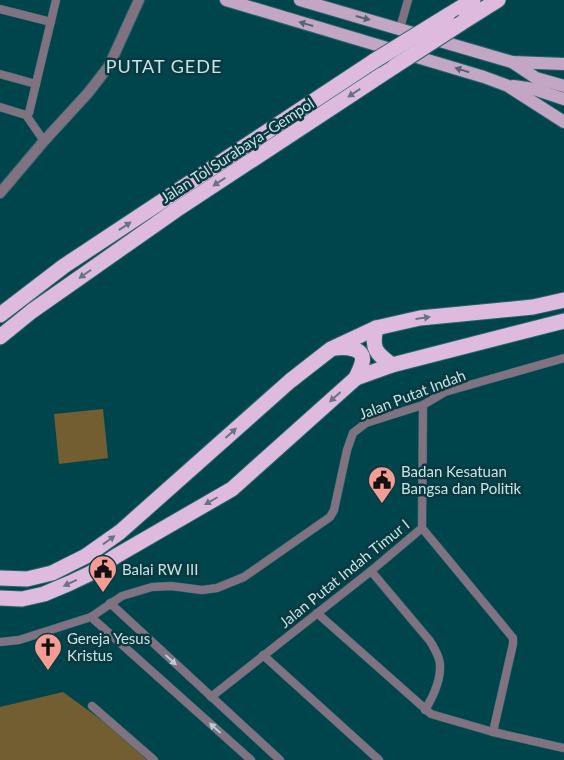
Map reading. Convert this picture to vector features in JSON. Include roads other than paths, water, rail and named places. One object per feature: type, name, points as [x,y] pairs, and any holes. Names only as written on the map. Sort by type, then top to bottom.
[{"type":"highway","name":"Jalan Tol Surabaya–Gempol","points":[[0,315],[64,266],[374,61],[473,0]]},
{"type":"highway","name":"Jalan Tol Surabaya–Gempol","points":[[0,337],[32,311],[176,210],[498,0]]},
{"type":"highway","points":[[0,578],[27,579],[52,573],[86,556],[120,532],[290,381],[331,349],[376,328],[420,318],[534,307],[564,300]]},
{"type":"highway","points":[[0,346],[32,311]]},
{"type":"highway","points":[[0,598],[22,599],[44,594],[70,583],[91,573],[116,556],[232,489],[356,378],[392,365],[564,321]]},
{"type":"highway","points":[[376,328],[374,347],[378,354],[392,365]]},
{"type":"highway","points":[[331,349],[345,347],[357,350],[362,356],[363,361],[356,378]]},
{"type":"main road","points":[[226,0],[441,63],[508,86],[534,90],[564,99]]},
{"type":"main road","points":[[300,0],[512,62],[564,64]]},
{"type":"main road","points":[[512,62],[536,78],[564,86]]},
{"type":"main road","points":[[508,86],[564,122]]},
{"type":"street","points":[[26,115],[29,113],[56,0]]},
{"type":"street","points":[[1,191],[88,93],[109,66],[139,0]]},
{"type":"street","points":[[400,28],[408,0]]},
{"type":"street","points":[[0,9],[51,22]]},
{"type":"street","points":[[0,74],[36,84]]},
{"type":"street","points":[[0,107],[26,115],[44,141]]},
{"type":"street","name":"Jalan Putat Indah","points":[[0,642],[19,640],[91,617],[122,596],[152,587],[171,586],[202,590],[217,588],[244,577],[330,518],[334,510],[347,450],[353,432],[366,423],[423,405],[445,392],[564,358]]},
{"type":"street","name":"Jalan Putat Indah Timur I","points":[[210,697],[371,571],[422,528],[423,405]]},
{"type":"street","points":[[422,528],[512,638],[513,644],[493,732]]},
{"type":"street","points":[[371,571],[430,641],[437,653],[440,664],[438,681],[433,698],[425,710]]},
{"type":"street","points":[[110,603],[274,758]]},
{"type":"street","points":[[317,613],[430,714],[493,732],[564,748]]},
{"type":"street","points":[[91,617],[251,760]]},
{"type":"street","points":[[263,655],[379,760]]},
{"type":"street","points":[[92,706],[154,760]]},
{"type":"place","name":"Badan Kesatuan Bangsa dan Politik","points":[[382,504]]},
{"type":"place","name":"Balai RW III","points":[[103,593]]},
{"type":"place","name":"Gereja Yesus Kristus","points":[[48,671]]},
{"type":"district","name":"PUTAT GEDE","points":[[164,66]]}]
